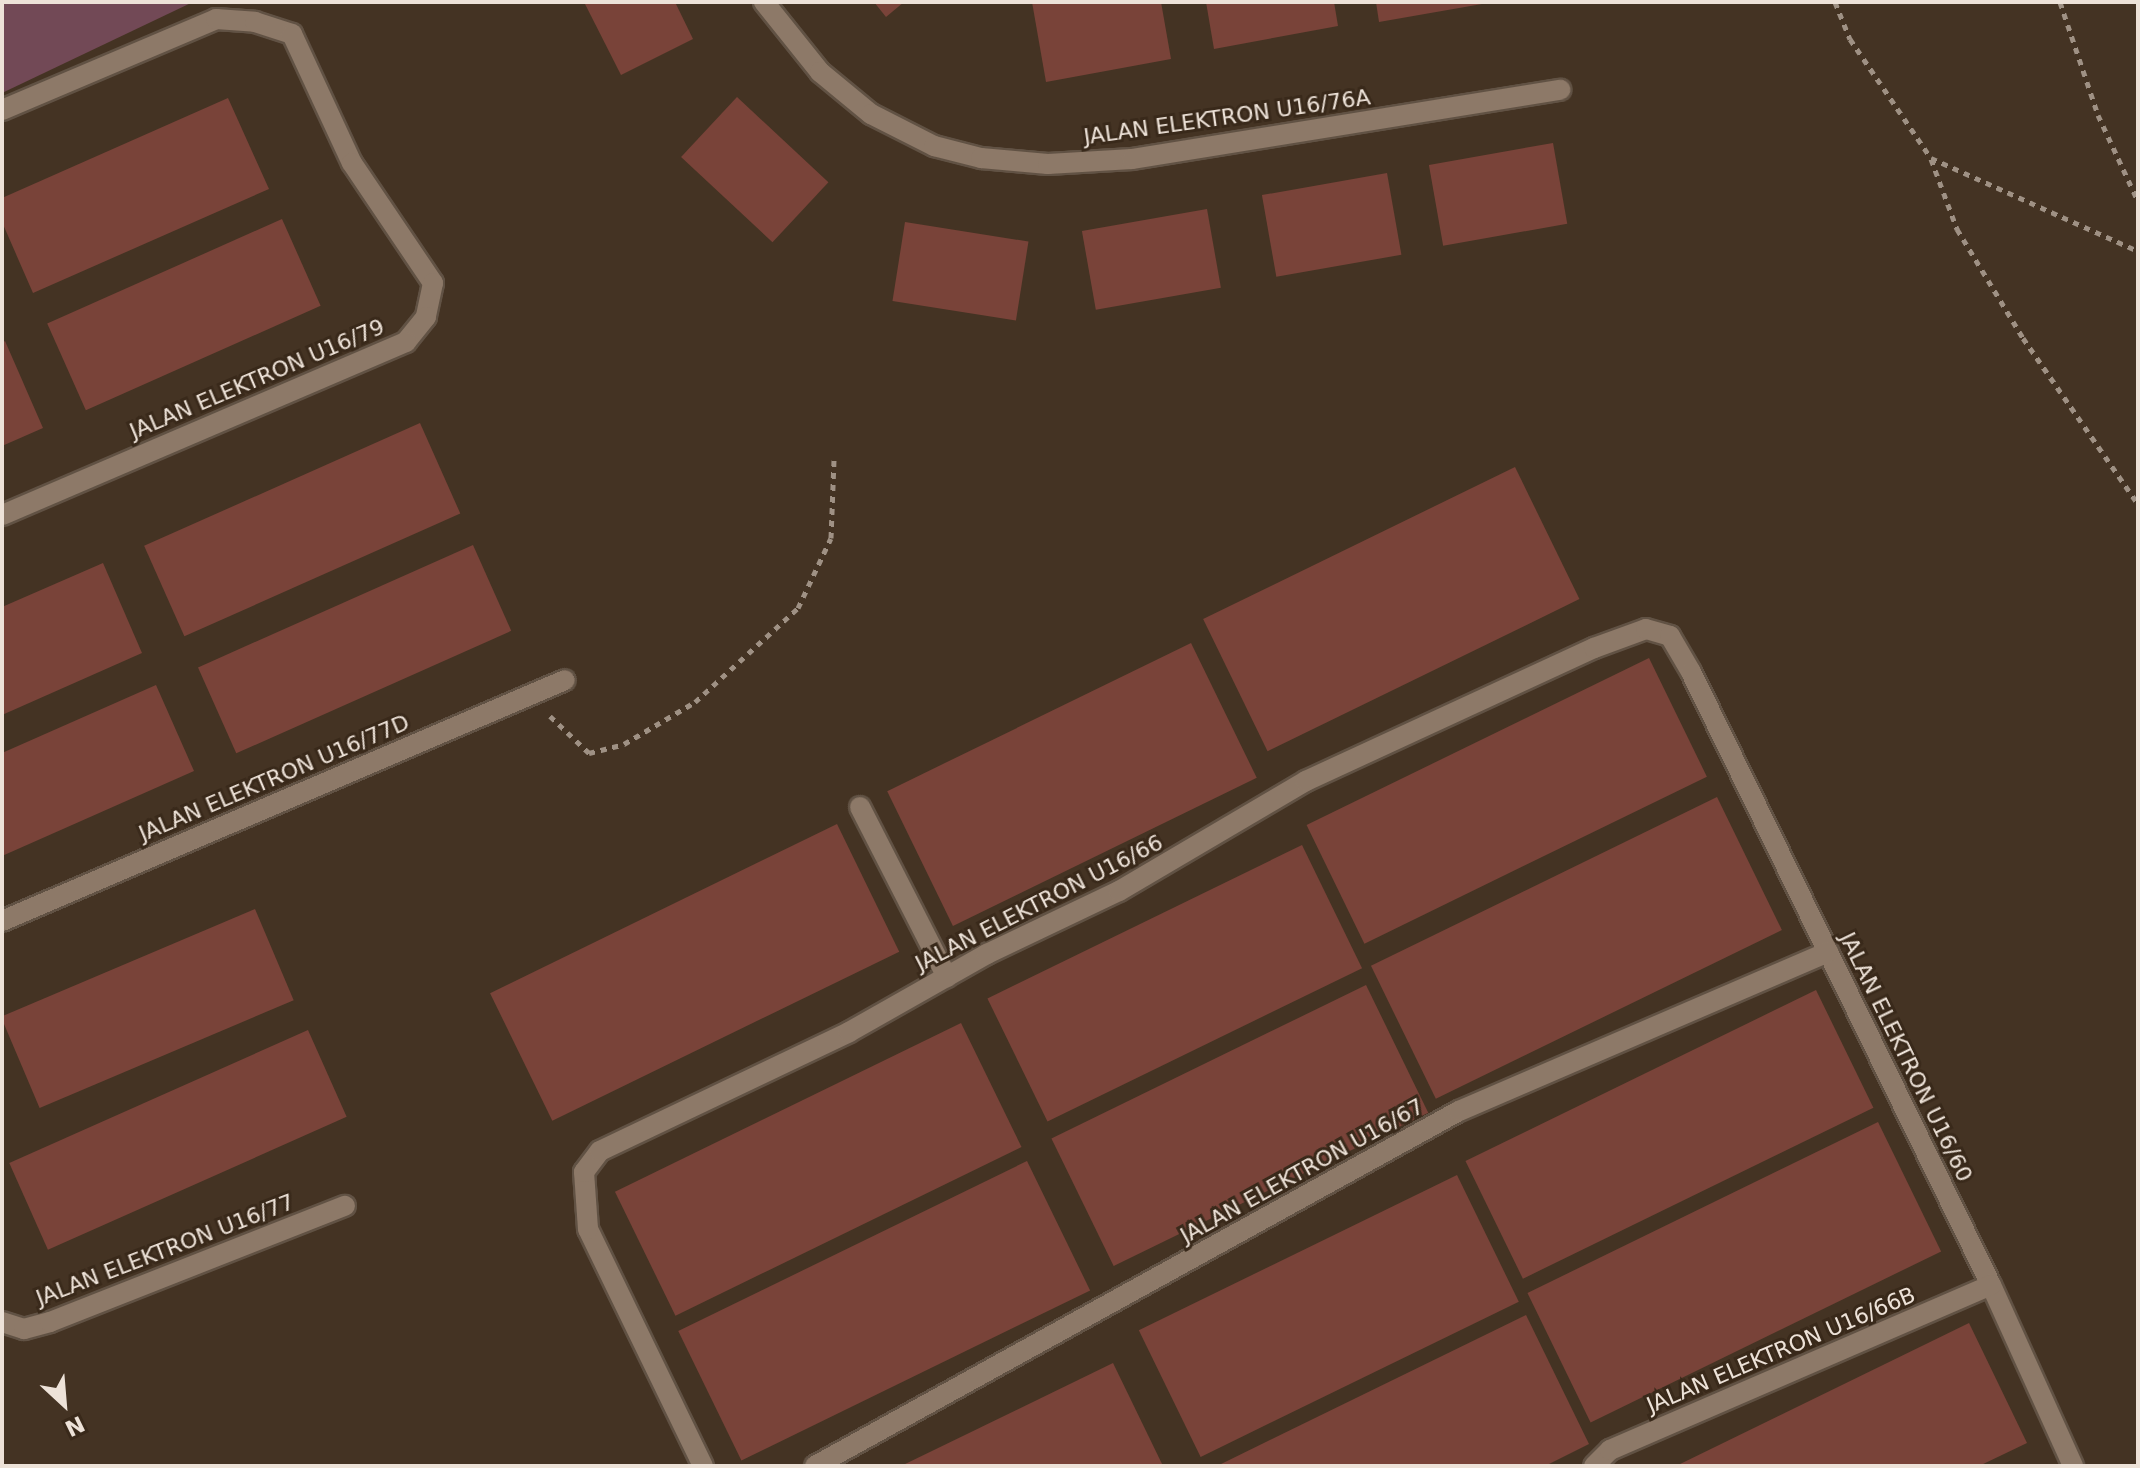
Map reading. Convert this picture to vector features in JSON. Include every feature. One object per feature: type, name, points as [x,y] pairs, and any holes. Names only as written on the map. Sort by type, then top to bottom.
[{"type":"street","name":"JALAN ELEKTRON U16/76A","points":[[764,2],[820,72],[871,114],[934,146],[981,158],[1048,164],[1132,159],[1560,90]]},
{"type":"street","name":"JALAN ELEKTRON U16/79","points":[[2,110],[216,19],[255,22],[292,34],[352,163],[433,283],[426,317],[406,342],[2,515]]},
{"type":"street","name":"JALAN ELEKTRON U16/66","points":[[703,1466],[588,1229],[584,1172],[600,1151],[849,1032],[947,977],[1119,891],[1306,781],[1620,637],[1646,629],[1670,636],[1691,672]]},
{"type":"street","name":"JALAN ELEKTRON U16/60","points":[[1691,672],[1991,1285],[2073,1466]]},
{"type":"street","name":"JALAN ELEKTRON U16/77D","points":[[2,921],[565,680]]},
{"type":"street","points":[[860,807],[947,977]]},
{"type":"street","name":"JALAN ELEKTRON U16/67","points":[[815,1466],[1459,1111],[1828,952]]},
{"type":"street","name":"JALAN ELEKTRON U16/77","points":[[2,1322],[24,1329],[50,1322],[345,1206]]},
{"type":"street","name":"JALAN ELEKTRON U16/66B","points":[[1594,1466],[1610,1450],[1991,1285]]},
{"type":"path","points":[[1835,2],[1850,39],[1931,158],[1957,229],[2023,338],[2138,504]]},
{"type":"path","points":[[2060,2],[2098,115],[2138,201]]},
{"type":"path","points":[[1931,158],[2138,251]]},
{"type":"path","points":[[529,696],[589,753],[624,744],[695,702],[798,608],[831,538],[834,460]]},
{"type":"shaded area","points":[[2,2],[193,2],[2,93]]},
{"type":"building","points":[[584,2],[675,2],[693,39],[621,75]]},
{"type":"building","points":[[874,2],[904,2],[886,17]]},
{"type":"building","points":[[1032,2],[1161,2],[1171,59],[1046,82]]},
{"type":"building","points":[[1206,2],[1334,2],[1338,26],[1214,49]]},
{"type":"building","points":[[1376,2],[1482,2],[1482,4],[1379,22]]},
{"type":"building","points":[[737,97],[828,182],[772,242],[681,157]]},
{"type":"building","points":[[228,98],[269,189],[33,293],[2,222],[2,198]]},
{"type":"building","points":[[1553,143],[1567,224],[1443,246],[1429,165]]},
{"type":"building","points":[[1387,173],[1401,255],[1276,277],[1262,195]]},
{"type":"building","points":[[1207,209],[1221,288],[1096,310],[1082,231]]},
{"type":"building","points":[[282,219],[321,306],[86,410],[47,324]]},
{"type":"building","points":[[905,222],[1028,242],[1016,321],[892,301]]},
{"type":"building","points":[[5,341],[43,428],[2,446],[2,343]]},
{"type":"building","points":[[420,423],[460,513],[184,636],[144,546]]},
{"type":"building","points":[[1515,467],[1579,599],[1268,751],[1203,619]]},
{"type":"building","points":[[473,545],[511,631],[236,753],[198,667]]},
{"type":"building","points":[[103,563],[142,653],[2,715],[2,607]]},
{"type":"building","points":[[1191,643],[1257,778],[953,926],[887,791]]},
{"type":"building","points":[[1649,658],[1707,777],[1364,944],[1307,825]]},
{"type":"building","points":[[156,685],[194,771],[2,856],[2,753]]},
{"type":"building","points":[[1717,797],[1782,930],[1436,1099],[1371,966]]},
{"type":"building","points":[[837,824],[899,952],[552,1121],[490,993]]},
{"type":"building","points":[[1302,845],[1362,968],[1047,1122],[987,998]]},
{"type":"building","points":[[255,909],[294,1000],[40,1108],[2,1016]]},
{"type":"building","points":[[1366,985],[1428,1113],[1114,1266],[1051,1138]]},
{"type":"building","points":[[1816,990],[1873,1108],[1523,1279],[1465,1161]]},
{"type":"building","points":[[961,1023],[1021,1147],[675,1316],[615,1192]]},
{"type":"building","points":[[308,1030],[347,1117],[48,1250],[9,1163]]},
{"type":"building","points":[[1878,1122],[1941,1251],[1591,1422],[1527,1293]]},
{"type":"building","points":[[1027,1161],[1090,1290],[741,1461],[678,1331]]},
{"type":"building","points":[[1457,1175],[1519,1302],[1201,1457],[1139,1330]]},
{"type":"building","points":[[1526,1315],[1589,1444],[1545,1466],[1217,1466]]},
{"type":"building","points":[[1969,1323],[2027,1443],[1979,1466],[1676,1466]]},
{"type":"building","points":[[1113,1363],[1163,1466],[901,1466]]}]
